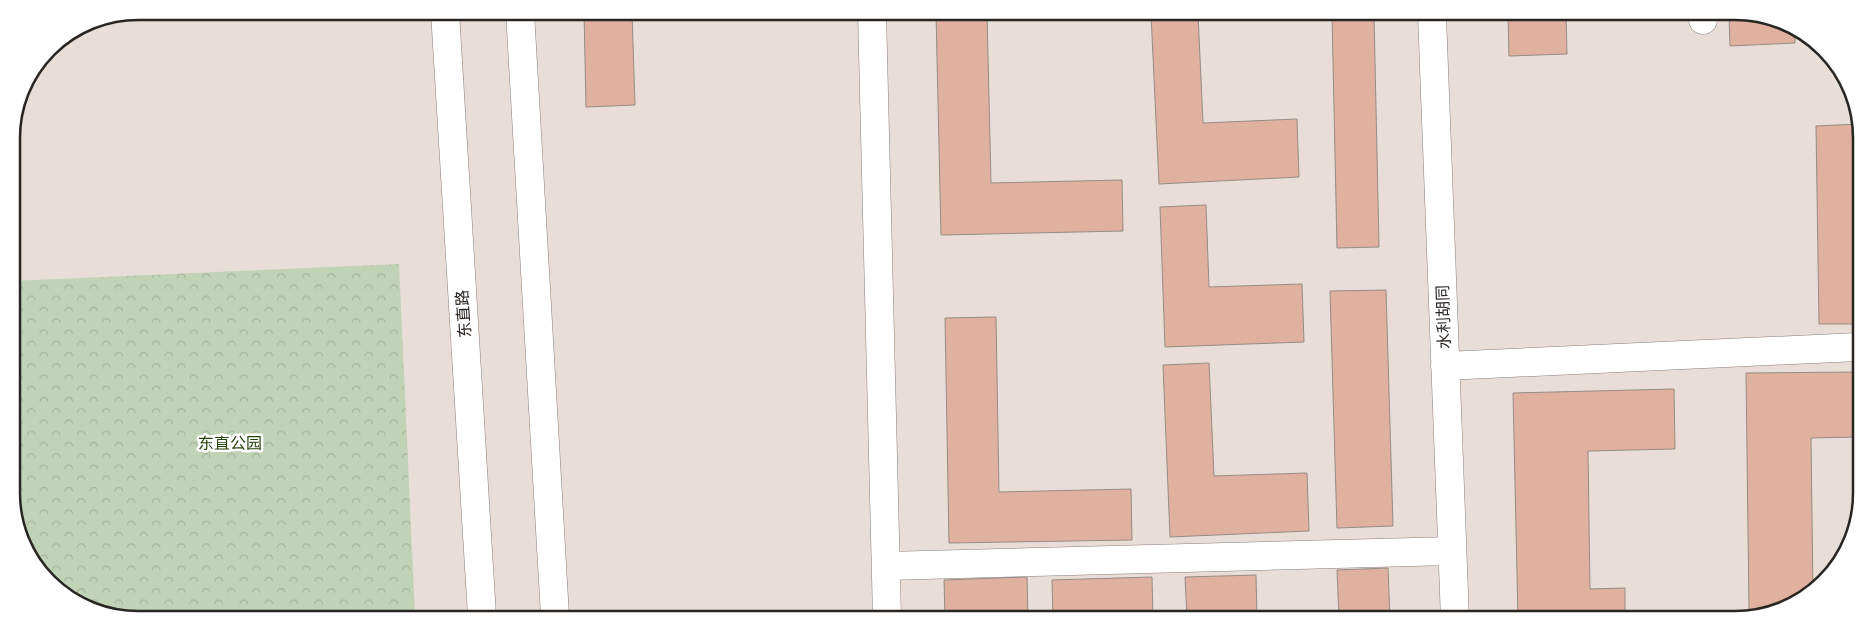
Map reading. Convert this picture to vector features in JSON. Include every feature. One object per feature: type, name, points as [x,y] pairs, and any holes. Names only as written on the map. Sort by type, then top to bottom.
[{"type":"main road","name":"东直路","points":[[445,20],[482,611]]},
{"type":"main road","points":[[520,20],[556,611]]},
{"type":"main road","points":[[872,20],[887,611]]},
{"type":"main road","name":"水利胡同","points":[[1432,20],[1455,611]]},
{"type":"main road","points":[[1445,366],[1853,347]]},
{"type":"main road","points":[[886,566],[1452,551]]},
{"type":"green space","name":"东直公园","points":[[399,264],[415,611],[123,610],[93,602],[66,587],[49,571],[40,558],[26,531],[22,516],[20,493],[20,281]]},
{"type":"building","points":[[584,20],[632,20],[635,105],[586,107]]},
{"type":"building","points":[[936,20],[987,20],[991,183],[1122,180],[1123,231],[941,235]]},
{"type":"building","points":[[1151,20],[1198,20],[1203,123],[1297,119],[1299,177],[1159,184]]},
{"type":"building","points":[[1332,20],[1374,20],[1379,247],[1337,248]]},
{"type":"building","points":[[1508,20],[1566,20],[1567,54],[1509,56]]},
{"type":"building","points":[[1729,20],[1765,24],[1795,37],[1795,43],[1730,46]]},
{"type":"building","points":[[1852,124],[1853,324],[1819,324],[1816,126]]},
{"type":"building","points":[[1206,205],[1209,287],[1302,284],[1304,342],[1165,347],[1160,207]]},
{"type":"building","points":[[1386,290],[1393,526],[1337,528],[1330,291]]},
{"type":"building","points":[[996,317],[999,492],[1131,489],[1132,540],[949,543],[945,318]]},
{"type":"building","points":[[1209,363],[1214,476],[1307,473],[1309,531],[1170,537],[1163,365]]},
{"type":"building","points":[[1853,372],[1853,437],[1811,438],[1813,581],[1787,599],[1773,605],[1750,610],[1749,610],[1746,373]]},
{"type":"building","points":[[1674,389],[1675,449],[1588,451],[1590,589],[1625,588],[1625,611],[1518,611],[1513,393]]},
{"type":"building","points":[[1388,568],[1390,611],[1339,611],[1337,570]]},
{"type":"building","points":[[1256,575],[1257,611],[1187,611],[1185,577]]},
{"type":"building","points":[[1027,577],[1028,611],[945,611],[944,580]]},
{"type":"building","points":[[1152,577],[1153,611],[1053,611],[1052,580]]}]
